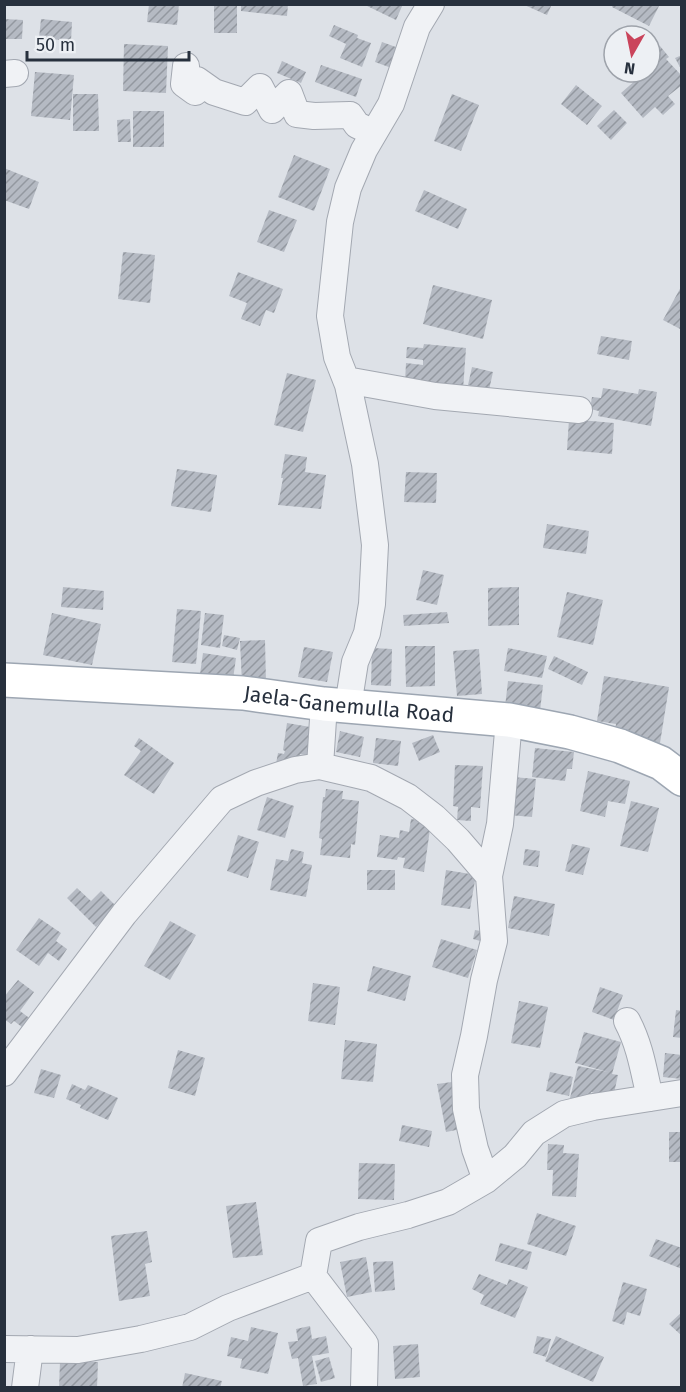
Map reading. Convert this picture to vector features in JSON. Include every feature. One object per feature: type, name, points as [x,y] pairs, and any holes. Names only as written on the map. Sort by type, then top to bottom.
[{"type":"main road","name":"Jaela-Ganemulla Road","points":[[4,681],[243,693],[336,705],[509,720],[570,732],[620,746],[661,763],[681,779]]},
{"type":"street","points":[[320,766],[336,705],[367,633],[372,604],[375,545],[364,464],[346,380],[337,357],[330,316],[340,222],[348,188],[364,150],[391,104],[417,27],[430,4]]},
{"type":"street","points":[[186,66],[184,84],[195,92],[197,80],[214,92],[245,102],[260,87],[272,110],[289,93],[297,114],[350,115],[357,125],[374,133]]},
{"type":"street","points":[[346,380],[435,396],[579,410]]},
{"type":"street","points":[[486,1180],[475,1149],[466,1109],[465,1075],[494,941],[489,876],[500,824],[509,720]]},
{"type":"street","points":[[4,1073],[124,914],[222,799],[256,783],[295,770],[320,766],[371,778],[408,797],[458,840],[489,876]]},
{"type":"street","points":[[627,1021],[640,1051],[650,1098]]},
{"type":"street","points":[[364,1388],[365,1344],[313,1276],[319,1241],[359,1227],[448,1202],[486,1180],[515,1156],[534,1133],[564,1114],[681,1094]]},
{"type":"street","points":[[4,1349],[78,1350],[190,1328],[228,1308],[313,1276]]},
{"type":"street","points":[[25,1388],[30,1349]]},
{"type":"building","points":[[149,4],[179,4],[177,25],[147,22]]},
{"type":"building","points":[[214,4],[237,4],[237,33],[214,33]]},
{"type":"building","points":[[241,4],[288,4],[287,16],[241,11]]},
{"type":"building","points":[[363,4],[403,4],[396,20]]},
{"type":"building","points":[[522,4],[552,4],[547,15]]},
{"type":"building","points":[[613,4],[660,4],[650,24],[645,24],[612,7]]},
{"type":"building","points":[[4,19],[23,20],[22,39],[4,39]]},
{"type":"building","points":[[41,19],[72,22],[71,41],[39,38]]},
{"type":"building","points":[[334,25],[371,43],[362,67],[340,58],[346,44],[329,36]]},
{"type":"building","points":[[382,42],[404,50],[397,70],[375,62]]},
{"type":"building","points":[[124,44],[168,46],[166,93],[123,91]]},
{"type":"building","points":[[662,48],[669,57],[666,59],[682,76],[682,85],[668,96],[675,104],[663,115],[655,107],[643,118],[621,93],[631,84],[662,84]]},
{"type":"building","points":[[682,55],[682,71],[675,58]]},
{"type":"building","points":[[282,61],[306,72],[301,83],[277,73]]},
{"type":"building","points":[[321,65],[362,79],[356,97],[315,82]]},
{"type":"building","points":[[35,72],[74,75],[70,120],[31,116]]},
{"type":"building","points":[[576,85],[602,106],[587,125],[561,104]]},
{"type":"building","points":[[73,94],[98,94],[99,131],[73,131]]},
{"type":"building","points":[[452,94],[479,105],[461,151],[434,141]]},
{"type":"building","points":[[614,110],[627,123],[611,140],[597,126]]},
{"type":"building","points":[[133,111],[164,111],[164,147],[133,147]]},
{"type":"building","points":[[130,119],[131,142],[118,142],[117,120]]},
{"type":"building","points":[[294,155],[330,169],[314,211],[278,197]]},
{"type":"building","points":[[4,168],[39,182],[29,209],[4,200]]},
{"type":"building","points":[[424,190],[467,209],[458,229],[415,211]]},
{"type":"building","points":[[269,210],[297,220],[284,252],[257,242]]},
{"type":"building","points":[[123,252],[155,255],[150,303],[118,299]]},
{"type":"building","points":[[238,272],[283,289],[274,313],[266,310],[260,326],[241,319],[247,303],[229,296]]},
{"type":"building","points":[[433,285],[492,300],[483,339],[423,324]]},
{"type":"building","points":[[682,285],[682,330],[663,320]]},
{"type":"building","points":[[601,336],[632,341],[629,360],[597,354]]},
{"type":"building","points":[[424,344],[466,348],[463,390],[405,382],[406,363],[423,365],[423,360],[406,358],[407,347],[423,348]]},
{"type":"building","points":[[472,367],[493,372],[489,390],[468,385]]},
{"type":"building","points":[[287,373],[316,380],[303,432],[274,425]]},
{"type":"building","points":[[603,388],[638,394],[639,389],[657,392],[651,426],[598,416],[599,411],[590,409],[592,397],[601,398]]},
{"type":"building","points":[[569,419],[614,423],[612,454],[567,450]]},
{"type":"building","points":[[285,454],[307,457],[305,472],[326,475],[321,509],[278,505]]},
{"type":"building","points":[[177,469],[217,475],[211,512],[171,506]]},
{"type":"building","points":[[406,472],[437,473],[436,503],[404,502]]},
{"type":"building","points":[[547,524],[589,531],[586,554],[543,548]]},
{"type":"building","points":[[423,570],[444,575],[437,605],[416,600]]},
{"type":"building","points":[[63,587],[104,591],[103,610],[61,607]]},
{"type":"building","points":[[519,587],[519,625],[488,626],[488,588]]},
{"type":"building","points":[[567,592],[603,600],[593,645],[557,637]]},
{"type":"building","points":[[177,609],[201,611],[196,664],[172,662]]},
{"type":"building","points":[[447,612],[449,623],[404,626],[403,615]]},
{"type":"building","points":[[52,613],[101,624],[92,665],[43,655]]},
{"type":"building","points":[[205,613],[224,615],[220,648],[201,645]]},
{"type":"building","points":[[224,635],[240,638],[237,650],[222,646]]},
{"type":"building","points":[[265,640],[266,683],[242,684],[240,641]]},
{"type":"building","points":[[405,646],[435,646],[435,686],[406,687]]},
{"type":"building","points":[[304,647],[333,652],[327,682],[298,677]]},
{"type":"building","points":[[372,648],[392,649],[391,686],[371,685]]},
{"type":"building","points":[[508,648],[547,656],[542,678],[504,671]]},
{"type":"building","points":[[479,649],[482,694],[457,696],[453,651]]},
{"type":"building","points":[[203,653],[236,658],[232,686],[199,681]]},
{"type":"building","points":[[554,656],[588,672],[582,685],[548,669]]},
{"type":"building","points":[[604,676],[669,687],[660,743],[614,736],[616,724],[597,721]]},
{"type":"building","points":[[508,681],[543,685],[540,711],[505,707]]},
{"type":"building","points":[[287,723],[316,728],[311,756],[300,754],[299,761],[276,764],[278,753],[284,754],[285,751],[283,750]]},
{"type":"building","points":[[340,731],[364,737],[360,757],[336,752]]},
{"type":"building","points":[[433,735],[440,752],[419,761],[412,743]]},
{"type":"building","points":[[139,738],[174,763],[154,794],[124,775],[141,751],[134,746]]},
{"type":"building","points":[[376,738],[401,741],[398,766],[373,763]]},
{"type":"building","points":[[535,748],[574,752],[572,769],[567,769],[565,781],[532,777]]},
{"type":"building","points":[[455,765],[483,766],[480,808],[471,807],[471,821],[457,820],[458,807],[453,806]]},
{"type":"building","points":[[588,771],[630,781],[625,804],[608,801],[605,817],[580,811]]},
{"type":"building","points":[[513,777],[536,779],[532,817],[509,815]]},
{"type":"building","points":[[326,789],[343,791],[342,799],[359,801],[355,845],[351,844],[350,858],[320,855],[322,839],[319,838],[323,797],[325,797]]},
{"type":"building","points":[[267,797],[294,806],[285,838],[257,830]]},
{"type":"building","points":[[631,801],[659,808],[648,852],[620,846]]},
{"type":"building","points":[[411,819],[431,822],[424,872],[403,868],[405,858],[398,857],[397,860],[377,857],[380,835],[399,838],[400,830],[409,832]]},
{"type":"building","points":[[238,835],[259,842],[248,878],[227,871]]},
{"type":"building","points":[[572,844],[590,848],[583,875],[565,871]]},
{"type":"building","points":[[291,849],[304,852],[302,863],[312,865],[306,897],[270,890],[276,859],[288,861]]},
{"type":"building","points":[[525,849],[540,851],[538,867],[523,865]]},
{"type":"building","points":[[367,870],[395,870],[395,890],[367,890]]},
{"type":"building","points":[[446,870],[476,875],[470,909],[441,905]]},
{"type":"building","points":[[77,888],[91,901],[101,891],[116,906],[96,927],[67,898]]},
{"type":"building","points":[[514,896],[555,904],[549,936],[508,928]]},
{"type":"building","points":[[39,918],[61,933],[56,941],[67,949],[59,961],[48,953],[39,966],[16,950]]},
{"type":"building","points":[[170,921],[196,935],[170,980],[144,966]]},
{"type":"building","points":[[475,930],[486,932],[484,942],[473,939]]},
{"type":"building","points":[[441,939],[477,950],[468,978],[432,967]]},
{"type":"building","points":[[373,966],[411,976],[405,1001],[367,991]]},
{"type":"building","points":[[18,980],[34,992],[20,1011],[32,1020],[26,1030],[14,1021],[11,1024],[4,1019],[4,997]]},
{"type":"building","points":[[313,983],[340,987],[335,1025],[308,1021]]},
{"type":"building","points":[[600,987],[623,995],[614,1020],[592,1012]]},
{"type":"building","points":[[519,1001],[548,1007],[540,1048],[511,1043]]},
{"type":"building","points":[[676,1010],[682,1011],[682,1038],[673,1037]]},
{"type":"building","points":[[584,1032],[621,1042],[612,1074],[618,1075],[613,1098],[591,1092],[588,1103],[570,1098],[578,1066],[608,1072],[575,1063]]},
{"type":"building","points":[[345,1040],[377,1044],[373,1082],[341,1079]]},
{"type":"building","points":[[178,1050],[205,1058],[195,1096],[168,1088]]},
{"type":"building","points":[[665,1053],[682,1055],[682,1079],[663,1077]]},
{"type":"building","points":[[41,1069],[61,1075],[54,1098],[34,1093]]},
{"type":"building","points":[[550,1072],[573,1077],[569,1096],[546,1091]]},
{"type":"building","points":[[452,1082],[461,1129],[446,1132],[437,1084]]},
{"type":"building","points":[[72,1084],[85,1090],[88,1085],[118,1098],[108,1120],[66,1099]]},
{"type":"building","points":[[402,1125],[432,1131],[429,1147],[399,1141]]},
{"type":"building","points":[[669,1132],[682,1132],[682,1162],[669,1162]]},
{"type":"building","points":[[548,1144],[564,1145],[563,1153],[579,1154],[576,1197],[552,1196],[553,1170],[547,1170]]},
{"type":"building","points":[[359,1163],[395,1164],[394,1200],[358,1199]]},
{"type":"building","points":[[256,1202],[263,1255],[233,1258],[226,1206]]},
{"type":"building","points":[[537,1213],[576,1226],[566,1256],[527,1244]]},
{"type":"building","points":[[147,1231],[152,1262],[145,1264],[150,1296],[119,1301],[111,1236]]},
{"type":"building","points":[[656,1239],[682,1248],[682,1269],[649,1256]]},
{"type":"building","points":[[500,1243],[532,1252],[527,1270],[495,1261]]},
{"type":"building","points":[[366,1257],[372,1292],[347,1297],[340,1262]]},
{"type":"building","points":[[393,1261],[395,1290],[375,1292],[373,1262]]},
{"type":"building","points":[[479,1274],[507,1285],[509,1279],[528,1287],[515,1318],[480,1304],[484,1295],[472,1289]]},
{"type":"building","points":[[623,1282],[647,1289],[640,1316],[627,1312],[624,1325],[612,1321]]},
{"type":"building","points":[[682,1312],[682,1336],[669,1324]]},
{"type":"building","points":[[310,1326],[312,1339],[326,1336],[329,1353],[312,1356],[317,1384],[303,1386],[298,1358],[292,1359],[288,1342],[298,1341],[296,1329]]},
{"type":"building","points":[[251,1327],[278,1333],[268,1374],[240,1368],[242,1359],[227,1356],[231,1337],[248,1341]]},
{"type":"building","points":[[537,1336],[551,1339],[546,1357],[533,1353]]},
{"type":"building","points":[[556,1336],[604,1357],[593,1382],[545,1361]]},
{"type":"building","points":[[418,1344],[420,1377],[395,1379],[393,1346]]},
{"type":"building","points":[[329,1357],[335,1378],[321,1382],[315,1361]]},
{"type":"building","points":[[60,1361],[98,1362],[97,1388],[59,1388]]},
{"type":"building","points":[[185,1373],[222,1381],[220,1388],[182,1388]]}]
